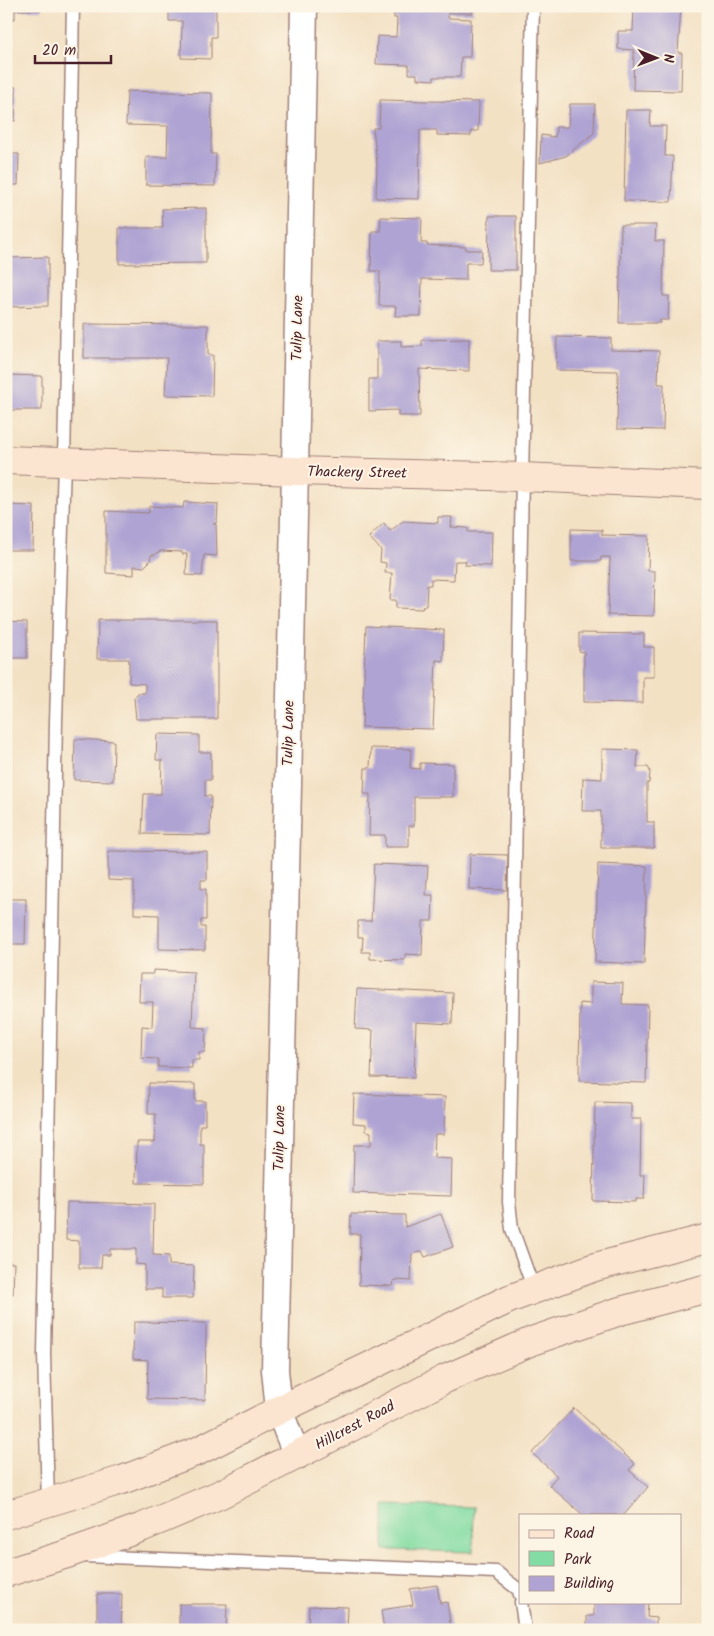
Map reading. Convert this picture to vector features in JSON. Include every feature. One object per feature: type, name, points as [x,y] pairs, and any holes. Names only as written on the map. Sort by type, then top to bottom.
[{"type":"main road","name":"Thackery Street","points":[[6,460],[708,484]]},
{"type":"main road","points":[[6,1515],[122,1480],[198,1451],[509,1299],[595,1267],[708,1238]]},
{"type":"main road","name":"Hillcrest Road","points":[[6,1573],[143,1527],[221,1494],[445,1379],[532,1341],[620,1311],[708,1288]]},
{"type":"street","name":"Tulip Lane","points":[[297,1456],[279,1410],[275,1360],[296,471],[304,6]]},
{"type":"lane","points":[[48,1503],[44,1354],[56,721],[64,462],[73,6]]},
{"type":"lane","points":[[533,6],[522,477],[509,1202],[512,1229],[534,1290]]},
{"type":"lane","points":[[64,1555],[496,1572],[519,1590]]},
{"type":"lane","points":[[521,1604],[525,1630]]},
{"type":"green space","points":[[384,1505],[474,1507],[473,1552],[384,1550]]},
{"type":"building","points":[[6,6],[42,6],[41,10],[15,10],[15,19],[6,19]]},
{"type":"building","points":[[161,6],[216,6],[216,37],[211,37],[211,59],[181,58],[182,21],[169,21],[169,8],[161,8]]},
{"type":"building","points":[[393,6],[472,6],[473,13],[448,13],[448,18],[471,19],[470,57],[461,57],[460,77],[434,77],[434,80],[417,79],[417,74],[409,74],[409,65],[376,64],[377,36],[396,37],[397,18],[394,18]]},
{"type":"building","points":[[634,6],[681,6],[678,53],[682,53],[681,91],[633,90],[634,50],[618,49],[618,31],[633,31]]},
{"type":"building","points":[[6,44],[10,48],[10,62],[6,64]]},
{"type":"building","points":[[6,87],[16,87],[15,121],[6,121]]},
{"type":"building","points":[[127,91],[212,93],[211,154],[216,154],[215,186],[146,185],[146,157],[167,157],[168,126],[126,125]]},
{"type":"building","points":[[380,100],[479,102],[478,131],[471,131],[471,136],[437,135],[437,130],[420,130],[419,199],[376,198],[377,164],[373,128],[379,128]]},
{"type":"building","points":[[570,104],[595,104],[594,133],[566,156],[540,163],[541,135],[555,137],[556,127],[568,127]]},
{"type":"building","points":[[626,110],[651,110],[650,126],[666,126],[665,156],[673,156],[671,202],[624,201]]},
{"type":"building","points":[[6,154],[19,154],[18,185],[6,185]]},
{"type":"building","points":[[206,208],[206,263],[119,264],[119,228],[163,228],[162,209]]},
{"type":"building","points":[[489,216],[516,216],[516,270],[488,270]]},
{"type":"building","points":[[381,217],[422,218],[421,243],[466,247],[466,250],[482,250],[481,263],[466,263],[466,280],[422,279],[421,316],[395,316],[396,306],[379,306],[380,271],[371,271],[372,231],[380,231]]},
{"type":"building","points":[[621,225],[656,225],[655,241],[664,241],[663,296],[669,296],[668,320],[660,320],[660,323],[619,323]]},
{"type":"building","points":[[6,232],[8,232],[8,258],[48,257],[48,306],[6,307]]},
{"type":"building","points":[[84,324],[208,325],[208,355],[213,355],[212,396],[165,395],[167,358],[84,358]]},
{"type":"building","points":[[557,337],[611,338],[611,350],[659,351],[658,384],[664,384],[663,430],[617,429],[618,371],[556,370]]},
{"type":"building","points":[[469,339],[469,371],[419,369],[420,416],[398,416],[398,410],[369,411],[369,379],[377,379],[377,341],[401,341],[401,347],[422,346],[422,340]]},
{"type":"building","points":[[6,375],[42,376],[42,410],[6,410]]},
{"type":"building","points":[[184,502],[218,504],[217,522],[213,524],[216,524],[217,556],[204,555],[202,576],[186,575],[187,554],[160,551],[155,555],[151,555],[150,561],[144,567],[134,566],[134,575],[106,573],[106,511],[149,513],[149,506],[183,508]]},
{"type":"building","points":[[6,505],[34,506],[33,550],[6,550]]},
{"type":"building","points":[[438,517],[452,517],[451,527],[468,528],[468,532],[492,532],[491,566],[465,565],[466,561],[455,561],[454,580],[431,579],[431,585],[427,585],[426,606],[423,606],[422,609],[396,608],[396,600],[390,600],[392,573],[385,573],[386,563],[380,562],[381,550],[369,537],[384,523],[390,531],[403,521],[438,523]]},
{"type":"building","points":[[571,529],[602,530],[602,535],[649,536],[648,571],[655,571],[654,616],[608,615],[610,557],[601,557],[601,561],[571,561]]},
{"type":"building","points":[[98,620],[217,620],[217,719],[136,719],[134,698],[138,693],[145,693],[145,684],[129,683],[129,659],[97,659]]},
{"type":"building","points":[[6,621],[27,622],[27,658],[6,658]]},
{"type":"building","points":[[366,626],[444,630],[443,661],[436,660],[433,729],[362,727]]},
{"type":"building","points":[[579,633],[644,634],[644,647],[654,647],[654,677],[643,677],[643,703],[584,702],[584,652],[579,651]]},
{"type":"building","points":[[157,734],[199,735],[199,752],[211,752],[211,780],[205,780],[205,796],[211,796],[210,835],[142,834],[144,794],[161,794],[162,760],[156,760]]},
{"type":"building","points":[[75,739],[114,741],[113,781],[74,780]]},
{"type":"building","points":[[371,748],[411,749],[410,768],[420,769],[420,763],[453,764],[453,797],[414,797],[414,826],[409,826],[409,847],[385,847],[385,835],[369,835],[370,794],[364,794],[365,768],[370,768]]},
{"type":"building","points":[[602,749],[638,750],[637,767],[648,767],[650,771],[649,783],[647,783],[647,822],[654,822],[654,848],[601,848],[601,811],[582,811],[583,778],[602,779]]},
{"type":"building","points":[[108,851],[207,852],[207,880],[201,880],[201,889],[206,889],[206,920],[201,920],[201,927],[205,927],[205,950],[159,949],[159,915],[134,914],[134,881],[108,880]]},
{"type":"building","points":[[470,854],[508,855],[507,890],[469,889]]},
{"type":"building","points":[[374,864],[428,866],[426,895],[433,895],[432,921],[423,921],[422,955],[405,954],[405,960],[370,959],[370,952],[362,952],[363,937],[358,937],[358,921],[371,921]]},
{"type":"building","points":[[598,864],[647,866],[644,964],[595,962]]},
{"type":"building","points":[[6,899],[26,899],[25,944],[6,944]]},
{"type":"building","points":[[153,970],[194,972],[192,1027],[206,1028],[205,1052],[199,1052],[199,1060],[192,1060],[192,1068],[158,1067],[158,1059],[141,1058],[142,1026],[152,1027],[153,1002],[139,1002],[140,974],[153,974]]},
{"type":"building","points":[[591,982],[623,983],[622,1004],[648,1005],[646,1083],[579,1081],[580,1003],[591,1004]]},
{"type":"building","points":[[357,989],[453,993],[452,1024],[416,1022],[414,1078],[371,1077],[373,1030],[355,1029]]},
{"type":"building","points":[[149,1083],[195,1084],[195,1101],[205,1101],[205,1125],[200,1125],[200,1144],[204,1144],[204,1184],[136,1183],[137,1142],[155,1142],[156,1114],[148,1114]]},
{"type":"building","points":[[354,1094],[445,1097],[444,1134],[435,1134],[434,1158],[452,1159],[451,1196],[353,1193],[354,1145],[371,1145],[371,1132],[366,1131],[366,1124],[353,1123]]},
{"type":"building","points":[[595,1102],[631,1103],[631,1119],[641,1119],[640,1175],[645,1175],[644,1199],[636,1199],[636,1202],[593,1201]]},
{"type":"building","points":[[67,1202],[154,1204],[153,1255],[169,1256],[169,1265],[194,1266],[193,1298],[162,1298],[162,1289],[145,1289],[145,1265],[136,1264],[136,1249],[110,1249],[110,1255],[102,1255],[101,1268],[79,1268],[79,1241],[66,1240]]},
{"type":"building","points":[[351,1214],[405,1215],[405,1227],[441,1214],[453,1247],[425,1257],[422,1251],[412,1254],[411,1281],[394,1280],[393,1286],[359,1285],[360,1234],[350,1234]]},
{"type":"building","points":[[6,1263],[14,1263],[13,1294],[6,1294]]},
{"type":"building","points":[[6,1315],[10,1315],[9,1355],[6,1355]]},
{"type":"building","points":[[134,1322],[206,1323],[205,1400],[147,1399],[148,1360],[133,1359]]},
{"type":"building","points":[[574,1408],[635,1464],[629,1470],[648,1487],[625,1514],[582,1514],[549,1485],[557,1476],[532,1453]]},
{"type":"building","points":[[6,1417],[10,1417],[9,1451],[6,1451]]},
{"type":"building","points":[[437,1585],[440,1603],[447,1602],[451,1630],[384,1630],[381,1610],[413,1605],[410,1589]]},
{"type":"building","points":[[97,1594],[122,1594],[121,1630],[107,1630],[107,1626],[102,1625],[102,1630],[72,1630],[72,1627],[97,1627]]},
{"type":"building","points":[[179,1604],[227,1604],[226,1630],[179,1630]]},
{"type":"building","points":[[594,1604],[648,1604],[647,1617],[656,1618],[656,1630],[587,1630],[587,1616],[594,1616]]},
{"type":"building","points":[[309,1606],[348,1607],[347,1630],[308,1630]]}]
